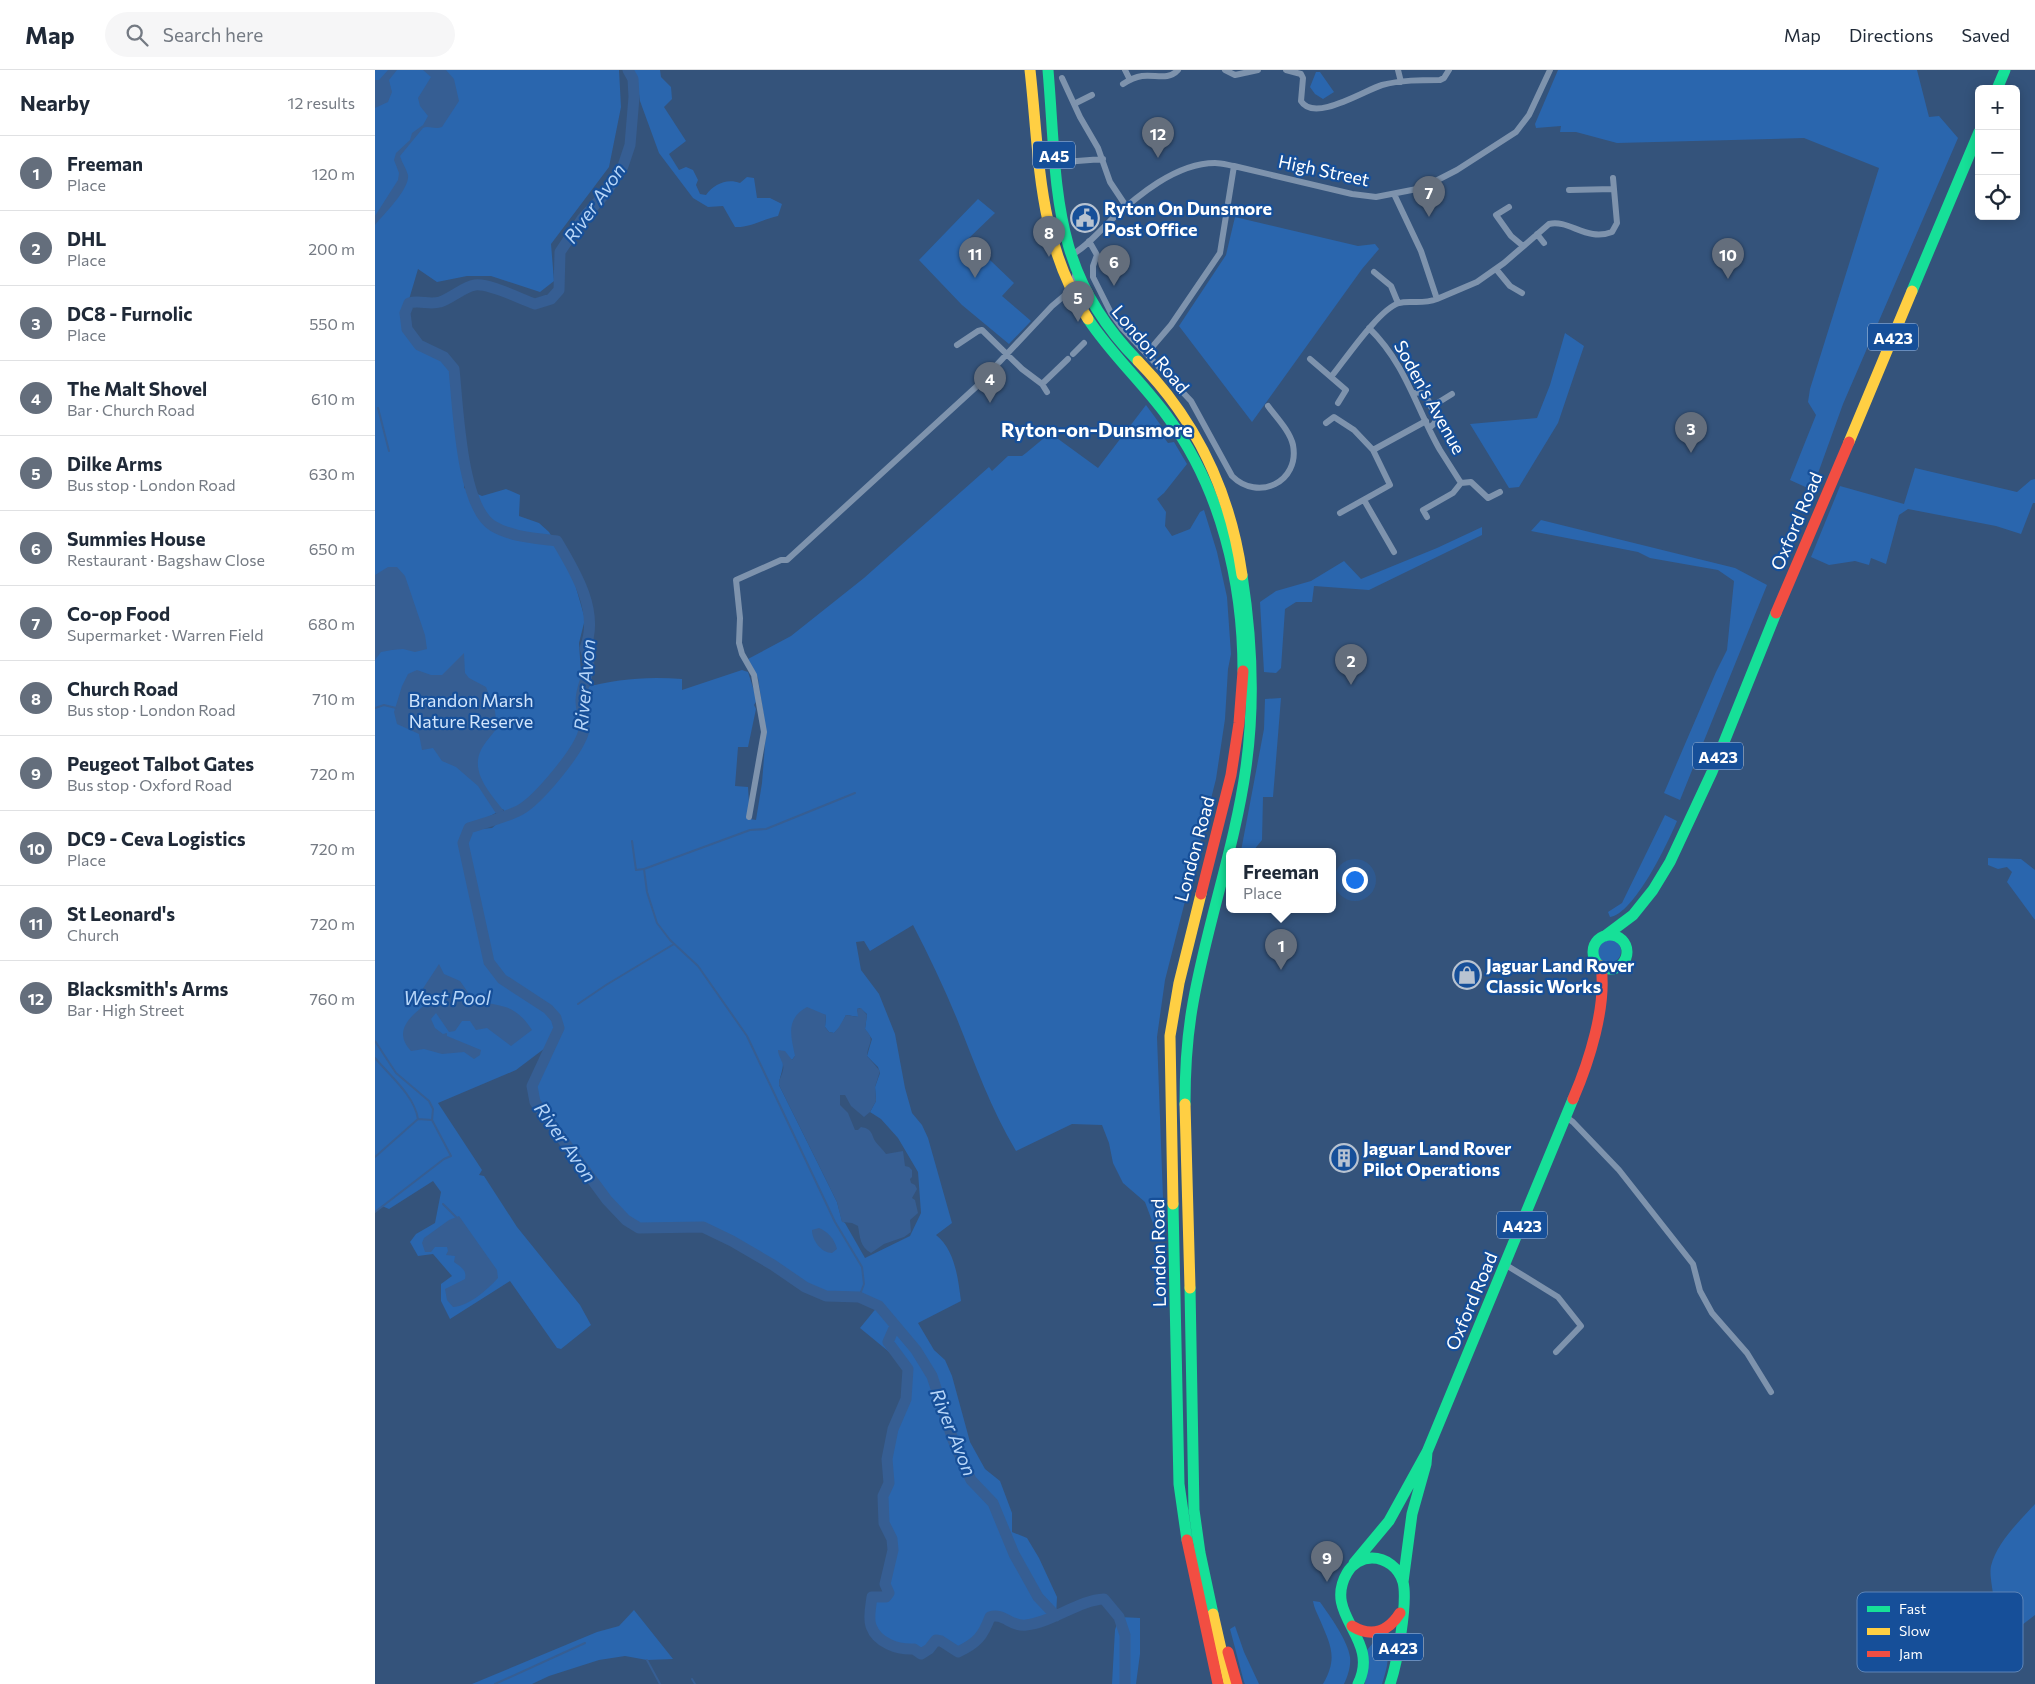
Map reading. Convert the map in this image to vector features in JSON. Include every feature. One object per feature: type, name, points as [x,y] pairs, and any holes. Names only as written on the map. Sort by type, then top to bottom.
[{"type":"highway","name":"London Road","points":[[1031,70],[1040,171],[1049,228],[1060,266],[1071,290],[1095,330],[1159,405],[1185,442],[1212,501],[1222,530],[1235,584],[1240,616],[1243,648],[1243,685],[1236,747],[1228,789],[1181,970],[1170,1036],[1179,1484],[1189,1556],[1218,1684]]},
{"type":"highway","name":"London Road","points":[[1048,70],[1064,240],[1076,271],[1105,324],[1165,390],[1184,416],[1212,468],[1224,497],[1233,527],[1245,586],[1252,650],[1251,721],[1242,793],[1229,848]]},
{"type":"highway","points":[[1999,85],[2005,70]]},
{"type":"highway","name":"Oxford Road","points":[[1605,936],[1632,917],[1669,866],[1710,776],[1791,577],[1975,142]]},
{"type":"highway","name":"London Road","points":[[1226,858],[1191,1005],[1187,1050],[1186,1137],[1195,1510],[1199,1553],[1229,1684]]},
{"type":"highway","name":"Oxford Road","points":[[1625,946],[1626,934],[1632,917]]},
{"type":"highway","points":[[1605,936],[1616,936],[1622,940],[1625,946],[1626,956],[1620,965],[1610,969],[1601,966],[1594,958],[1593,948],[1599,939],[1605,936]]},
{"type":"highway","name":"Oxford Road","points":[[1603,994],[1620,965]]},
{"type":"highway","name":"Oxford Road","points":[[1403,1584],[1412,1514],[1426,1464],[1427,1452],[1585,1071],[1603,994],[1601,966]]},
{"type":"highway","name":"Oxford Road","points":[[1355,1563],[1369,1548],[1392,1517],[1419,1461],[1427,1452]]},
{"type":"highway","points":[[1369,1558],[1385,1561],[1396,1569],[1403,1584],[1402,1610],[1393,1624],[1382,1632],[1375,1634],[1360,1631],[1349,1623],[1344,1616],[1341,1604],[1341,1589],[1345,1576],[1355,1563],[1369,1558]]},
{"type":"highway","points":[[1207,1591],[1218,1614],[1237,1684]]},
{"type":"highway","name":"A423","points":[[1390,1684],[1395,1670],[1402,1610]]},
{"type":"highway","name":"A423","points":[[1349,1623],[1360,1644],[1363,1656],[1364,1669],[1358,1684]]},
{"type":"street","points":[[1125,70],[1130,80]]},
{"type":"street","points":[[1123,84],[1144,76],[1168,76],[1178,70]]},
{"type":"street","points":[[1225,70],[1235,75],[1258,70]]},
{"type":"street","points":[[1286,70],[1301,74],[1303,78],[1301,102],[1305,107],[1332,107],[1369,90],[1401,82],[1440,80],[1444,78],[1449,70]]},
{"type":"street","points":[[1398,70],[1401,82]]},
{"type":"street","name":"High Street","points":[[1070,256],[1142,193],[1176,174],[1214,163],[1352,194],[1376,197],[1422,188],[1435,182],[1515,132],[1529,114],[1550,70]]},
{"type":"street","points":[[1062,78],[1103,159],[1110,182],[1125,206]]},
{"type":"street","points":[[1074,104],[1091,95]]},
{"type":"street","points":[[1064,162],[1103,159]]},
{"type":"street","points":[[1147,353],[1176,318],[1220,253],[1234,166]]},
{"type":"street","points":[[1331,377],[1369,328],[1398,303],[1428,303],[1477,282],[1496,269],[1546,226],[1555,222],[1587,233],[1605,234],[1612,232],[1617,224],[1613,178]]},
{"type":"street","points":[[1569,190],[1614,189]]},
{"type":"street","points":[[1394,194],[1421,251],[1437,300]]},
{"type":"street","points":[[1509,207],[1496,215],[1511,236],[1523,246]]},
{"type":"street","points":[[1537,234],[1544,243]]},
{"type":"street","points":[[1089,241],[1097,255],[1093,266],[1093,278],[1118,323],[1191,401],[1232,476],[1241,483],[1255,488],[1264,488],[1280,480],[1289,472],[1293,462],[1291,439],[1268,406]]},
{"type":"street","points":[[1496,269],[1510,286],[1522,293]]},
{"type":"street","points":[[749,817],[764,732],[754,675],[742,654],[739,643],[736,580],[781,560],[787,560],[951,411],[1052,306],[1071,290],[1076,271]]},
{"type":"street","points":[[1374,272],[1391,286],[1398,303]]},
{"type":"street","name":"Soden's Avenue","points":[[1369,328],[1381,339],[1400,366],[1440,450],[1461,482]]},
{"type":"street","points":[[957,345],[982,330],[1006,354],[1042,384],[1047,392]]},
{"type":"street","points":[[1042,384],[1084,343]]},
{"type":"street","points":[[1310,359],[1346,390],[1338,403]]},
{"type":"street","points":[[1414,393],[1420,392],[1424,394],[1436,418],[1429,428]]},
{"type":"street","points":[[1431,407],[1452,394]]},
{"type":"street","points":[[1327,423],[1333,417],[1354,430],[1373,450],[1390,485],[1340,513]]},
{"type":"street","points":[[1373,450],[1426,421]]},
{"type":"street","points":[[1427,517],[1423,510],[1453,493],[1461,482],[1471,482],[1488,498],[1500,492]]},
{"type":"street","points":[[1364,500],[1394,552]]},
{"type":"street","points":[[1566,1117],[1619,1170],[1693,1264],[1700,1291],[1712,1313],[1747,1353],[1771,1392]]},
{"type":"street","points":[[1506,1265],[1558,1297],[1581,1326],[1556,1352]]},
{"type":"green space","name":"Brandon Marsh Nature Reserve","points":[[375,70],[619,70],[621,107],[609,167],[551,244],[554,281],[540,292],[491,276],[467,276],[437,282],[418,269],[405,313],[407,329],[419,344],[444,357],[454,369],[464,463],[464,488],[482,496],[506,489],[520,495],[519,516],[539,523],[549,532],[571,570],[585,619],[579,643],[582,688],[619,680],[656,678],[682,679],[682,690],[742,670],[748,672],[757,700],[754,705],[756,709],[748,747],[738,747],[735,786],[748,787],[750,819],[756,820],[762,783],[766,732],[758,678],[748,659],[791,636],[864,578],[989,467],[992,471],[1008,456],[1022,456],[1050,433],[1098,468],[1146,405],[1168,435],[1165,439],[1168,443],[1174,442],[1187,464],[1157,499],[1166,512],[1165,526],[1172,536],[1190,529],[1200,512],[1204,510],[1217,552],[1227,597],[1231,654],[1228,669],[1225,719],[1216,779],[1165,980],[1157,1037],[1164,1225],[1154,1226],[1145,1202],[1123,1183],[1113,1163],[1109,1143],[1102,1125],[1072,1124],[1016,1151],[991,1103],[947,995],[913,925],[870,951],[864,941],[856,942],[861,970],[879,994],[895,1034],[905,1088],[912,1113],[922,1125],[928,1138],[952,1223],[936,1235],[947,1248],[955,1265],[961,1301],[918,1323],[934,1350],[945,1360],[952,1376],[970,1442],[985,1469],[1000,1481],[1012,1513],[1012,1532],[1027,1538],[1039,1558],[1057,1597],[1056,1616],[1021,1626],[1012,1624],[997,1616],[990,1617],[979,1639],[958,1652],[941,1641],[936,1640],[929,1649],[921,1654],[914,1650],[891,1645],[877,1636],[872,1625],[872,1597],[885,1597],[889,1593],[885,1584],[893,1550],[892,1539],[884,1523],[883,1496],[889,1483],[887,1459],[893,1429],[906,1399],[908,1370],[905,1365],[860,1328],[878,1306],[863,1298],[826,1296],[805,1287],[773,1265],[732,1241],[703,1227],[639,1228],[626,1220],[607,1200],[535,1102],[532,1086],[553,1042],[516,1070],[438,1103],[482,1170],[479,1175],[484,1176],[517,1227],[580,1305],[591,1325],[561,1349],[557,1348],[510,1281],[450,1319],[441,1301],[441,1284],[452,1276],[433,1254],[418,1256],[410,1242],[416,1234],[435,1223],[441,1192],[433,1181],[389,1209],[382,1206],[375,1212]],"holes":[[[503,809],[507,815],[492,828],[469,830],[470,827]],[[860,1008],[867,1014],[865,1029],[872,1039],[867,1056],[878,1067],[880,1073],[875,1087],[876,1101],[870,1112],[881,1119],[898,1138],[918,1172],[921,1213],[910,1236],[865,1258],[842,1221],[837,1202],[779,1085],[783,1063],[789,1058],[792,1060],[795,1056],[819,1014],[826,1015],[825,1027],[829,1032],[834,1033],[840,1027],[846,1015],[859,1017],[857,1009]]]},
{"type":"green space","points":[[632,70],[660,70],[661,77],[671,87],[672,99],[664,107],[686,141],[669,154],[679,170],[686,167],[693,170],[698,180],[696,185],[700,194],[706,195],[721,183],[730,181],[740,183],[747,177],[754,178],[757,198],[770,198],[782,204],[778,216],[746,226],[735,227],[723,206],[708,207],[693,198],[659,153],[640,101],[637,80]]},
{"type":"green space","points":[[1558,70],[1917,70],[1929,117],[1939,116],[1958,138],[1843,404],[1812,490],[1790,480],[1816,415],[1808,402],[1810,389],[1879,168],[1804,138],[1617,143],[1576,132],[1560,132],[1561,126],[1536,128],[1535,124]]},
{"type":"green space","points":[[1316,72],[1320,72],[1334,92],[1323,99],[1315,94],[1310,87]]},
{"type":"green space","points":[[978,199],[995,213],[968,239],[1014,283],[1002,296],[1031,321],[1009,344],[962,305],[919,260]]},
{"type":"green space","points":[[1235,217],[1358,246],[1375,244],[1379,249],[1362,269],[1252,422],[1179,326],[1226,255]]},
{"type":"green space","points":[[1565,333],[1584,346],[1558,423],[1519,487],[1509,488],[1470,424],[1537,418],[1550,385]]},
{"type":"green space","points":[[1915,468],[2017,492],[2031,480],[2035,479],[2035,503],[2033,503],[2021,534],[1996,526],[1908,509],[1899,515],[1886,564],[1871,558],[1869,565],[1855,561],[1829,565],[1811,557],[1840,486],[1904,504]]},
{"type":"green space","points":[[1541,520],[1735,568],[1767,585],[1680,800],[1664,793],[1727,650],[1734,581],[1718,570],[1650,558],[1638,552],[1531,531]]},
{"type":"green space","points":[[1482,527],[1482,535],[1369,590],[1314,586],[1312,602],[1296,602],[1285,609],[1281,668],[1276,673],[1264,672],[1260,602],[1276,591],[1311,581],[1344,561],[1361,579],[1437,548]]},
{"type":"green space","points":[[1281,698],[1273,797],[1263,797],[1262,840],[1255,848],[1242,848],[1264,729],[1265,699]]},
{"type":"green space","points":[[1665,815],[1677,821],[1658,860],[1629,904],[1619,913],[1610,917],[1608,912],[1622,903]]},
{"type":"green space","points":[[1988,858],[2021,859],[2035,870],[2035,920],[2007,882],[2012,872],[2007,867],[1998,869],[1988,865]]},
{"type":"green space","points":[[1609,939],[1618,942],[1621,951],[1618,960],[1609,963],[1600,960],[1597,951],[1600,942]]},
{"type":"green space","points":[[2035,1504],[2035,1615],[2023,1624],[2023,1592],[1993,1592],[1990,1572],[1998,1549]]},
{"type":"green space","points":[[1313,1601],[1320,1602],[1338,1629],[1349,1651],[1350,1667],[1344,1684],[1323,1684],[1328,1675],[1332,1659],[1330,1645]]},
{"type":"green space","points":[[634,1610],[673,1659],[647,1660],[625,1656],[599,1660],[549,1676],[532,1684],[472,1684],[597,1632],[619,1626]]},
{"type":"green space","points":[[1119,1617],[1140,1618],[1140,1654],[1136,1684],[1112,1684],[1115,1630]]},
{"type":"green space","points":[[1235,1626],[1244,1652],[1259,1684],[1245,1684],[1244,1682],[1230,1629]]},
{"type":"green space","points":[[1373,1643],[1385,1648],[1387,1653],[1387,1666],[1382,1684],[1365,1684],[1367,1650]]},
{"type":"water","points":[[388,70],[397,70],[389,80],[392,92],[388,102],[375,108],[375,80],[379,80]]},
{"type":"water","points":[[423,70],[446,70],[454,79],[459,101],[442,127],[423,128],[400,156],[408,175],[408,181],[401,194],[375,225],[375,216],[398,180],[399,173],[394,160],[396,153],[410,140],[412,133],[423,125],[428,116],[420,106],[418,98],[431,77]]},
{"type":"water","points":[[388,567],[397,567],[405,576],[425,635],[427,649],[415,652],[403,649],[381,652],[375,660],[375,575]]},
{"type":"water","points":[[464,653],[465,673],[469,678],[486,687],[495,711],[497,728],[481,750],[478,768],[485,785],[507,815],[499,818],[478,786],[456,767],[442,761],[433,748],[422,750],[419,734],[397,724],[394,712],[408,674],[417,670],[431,675],[442,675]]},
{"type":"water","name":"West Pool","points":[[439,964],[444,974],[460,981],[474,1001],[514,1011],[526,1021],[532,1030],[511,1046],[487,1028],[476,1030],[470,1021],[462,1021],[455,1031],[449,1032],[436,1013],[431,1019],[435,1028],[443,1034],[447,1033],[447,1036],[481,1050],[480,1055],[474,1059],[464,1052],[442,1054],[424,1049],[411,1051],[403,1037],[403,1031],[409,1020],[425,1005],[422,990]]},
{"type":"water","points":[[807,1007],[826,1015],[825,1027],[829,1032],[834,1033],[846,1015],[858,1017],[857,1009],[861,1008],[867,1015],[865,1029],[871,1039],[867,1056],[880,1071],[875,1087],[876,1101],[870,1112],[864,1117],[851,1106],[845,1095],[840,1095],[840,1105],[848,1113],[855,1130],[861,1127],[869,1130],[886,1154],[903,1151],[905,1166],[912,1170],[911,1183],[917,1189],[912,1198],[915,1200],[918,1213],[910,1220],[911,1232],[904,1237],[884,1244],[871,1253],[863,1245],[858,1226],[842,1222],[837,1202],[779,1085],[783,1067],[778,1050],[785,1051],[792,1060],[795,1056],[791,1035],[792,1023],[795,1017]]},
{"type":"water","points":[[459,1216],[497,1270],[498,1278],[471,1301],[453,1307],[447,1300],[445,1289],[465,1279],[464,1271],[454,1262],[455,1256],[446,1255],[447,1247],[435,1247],[431,1252],[425,1252],[422,1243],[424,1238],[449,1220]]},
{"type":"water","points":[[819,1228],[828,1234],[834,1242],[837,1249],[832,1253],[821,1249],[816,1242],[812,1230]]},
{"type":"waterway","name":"River Avon","points":[[628,70],[633,79],[634,97],[630,145],[623,166],[605,194],[582,219],[560,252],[559,290],[551,299],[535,304],[489,286],[475,285],[440,302],[409,303],[405,313],[407,329],[419,345],[444,357],[454,369],[463,454],[474,499],[482,515],[493,526],[508,533],[557,541],[578,579],[587,606],[589,620],[589,634],[585,648],[589,662],[581,700],[584,730],[575,750],[547,786],[528,805],[508,815],[469,828],[463,843],[489,962],[502,979],[548,1009],[556,1018],[559,1028],[532,1086],[535,1102],[607,1200],[626,1220],[639,1228],[703,1227],[732,1241],[773,1265],[805,1287],[826,1296],[859,1297],[879,1306],[916,1350],[932,1376],[953,1440],[971,1480],[993,1503],[1014,1554],[1038,1597],[1056,1616]]},
{"type":"waterway","points":[[378,408],[389,451]]},
{"type":"waterway","points":[[375,708],[384,705],[396,708]]},
{"type":"waterway","points":[[644,869],[750,830],[766,829],[855,793]]},
{"type":"waterway","points":[[632,841],[636,870],[644,869],[647,892],[657,923],[670,940],[698,966],[747,1036],[835,1222],[862,1267],[864,1284],[859,1297]]},
{"type":"waterway","points":[[578,1004],[674,944]]},
{"type":"waterway","points":[[375,1041],[396,1073],[429,1101],[433,1109],[432,1120],[451,1156],[444,1159],[375,1212]]},
{"type":"waterway","points":[[375,1058],[407,1094],[416,1110],[418,1119]]},
{"type":"waterway","points":[[375,1157],[418,1119],[432,1120]]},
{"type":"waterway","points":[[443,1204],[456,1217]]},
{"type":"waterway","name":"River Avon","points":[[895,1326],[888,1342],[908,1369],[906,1399],[893,1429],[887,1459],[889,1483],[883,1496],[884,1523],[892,1539],[893,1550],[885,1584],[889,1593],[886,1597],[872,1597],[870,1619],[874,1632],[883,1641],[895,1647],[914,1649],[921,1654],[929,1649],[936,1640],[941,1641],[958,1652],[979,1638],[990,1617],[999,1616],[1016,1624],[1026,1625],[1046,1620],[1085,1603],[1104,1599],[1119,1617],[1125,1635],[1125,1684]]},
{"type":"waterway","points":[[495,1684],[585,1643]]},
{"type":"waterway","points":[[647,1660],[660,1684]]},
{"type":"waterway","points":[[692,1679],[695,1684]]},
{"type":"traffic: fast","points":[[1048,70],[1057,189],[1063,225],[1073,260],[1088,294],[1109,327],[1138,361]]},
{"type":"traffic: fast","points":[[1999,85],[2005,70]]},
{"type":"traffic: fast","points":[[1912,291],[1975,141]]},
{"type":"traffic: fast","points":[[1088,319],[1167,416],[1186,444],[1202,474],[1215,505],[1233,571],[1239,604],[1243,671]]},
{"type":"traffic: fast","points":[[1230,848],[1246,767],[1251,719],[1250,647],[1242,575]]},
{"type":"traffic: fast","points":[[1605,936],[1633,915],[1653,890],[1670,862],[1712,772],[1776,613]]},
{"type":"traffic: fast","points":[[1185,1104],[1187,1053],[1193,1003],[1226,864]]},
{"type":"traffic: fast","points":[[1610,935],[1622,940],[1627,952],[1622,964],[1610,969],[1598,964],[1593,952],[1598,940],[1610,935]]},
{"type":"traffic: fast","points":[[1354,1563],[1389,1521],[1427,1452],[1573,1099]]},
{"type":"traffic: fast","points":[[1173,1204],[1179,1484],[1187,1540]]},
{"type":"traffic: fast","points":[[1190,1288],[1194,1510],[1200,1553],[1213,1614]]},
{"type":"traffic: fast","points":[[1403,1582],[1412,1514],[1426,1464],[1427,1452]]},
{"type":"traffic: fast","points":[[1358,1684],[1363,1668],[1362,1653],[1341,1602],[1341,1588],[1347,1573],[1354,1564],[1368,1558],[1377,1558],[1387,1562],[1395,1568],[1403,1582],[1404,1604],[1401,1633],[1390,1684]]},
{"type":"traffic: slow","points":[[1030,70],[1039,167],[1050,229],[1071,289],[1088,319]]},
{"type":"traffic: slow","points":[[1849,442],[1912,291]]},
{"type":"traffic: slow","points":[[1138,361],[1177,408],[1194,433],[1208,459],[1229,515],[1237,544],[1242,575]]},
{"type":"traffic: slow","points":[[1173,1204],[1170,1036],[1179,983],[1201,894]]},
{"type":"traffic: slow","points":[[1185,1104],[1190,1288]]},
{"type":"traffic: slow","points":[[1213,1614],[1229,1684]]},
{"type":"traffic: jam","points":[[1776,613],[1849,442]]},
{"type":"traffic: jam","points":[[1201,894],[1231,775],[1239,723],[1243,671]]},
{"type":"traffic: jam","points":[[1573,1099],[1585,1068],[1599,1016],[1602,982],[1601,966]]},
{"type":"traffic: jam","points":[[1187,1540],[1218,1684]]},
{"type":"traffic: jam","points":[[1352,1626],[1366,1632],[1379,1631],[1390,1625],[1400,1613]]},
{"type":"traffic: jam","points":[[1228,1652],[1237,1684]]},
{"type":"place","name":"Blacksmith's Arms","points":[[1158,158]]},
{"type":"place","name":"Co-op Food","points":[[1429,217]]},
{"type":"place","name":"Ryton On Dunsmore Post Office","points":[[1085,218]]},
{"type":"place","name":"Church Road","points":[[1049,257]]},
{"type":"place","name":"St Leonard's","points":[[975,278]]},
{"type":"place","name":"DC9 - Ceva Logistics","points":[[1728,279]]},
{"type":"place","name":"Summies House","points":[[1114,286]]},
{"type":"place","name":"Dilke Arms","points":[[1078,322]]},
{"type":"place","name":"The Malt Shovel","points":[[990,403]]},
{"type":"place","name":"DC8 - Furnolic","points":[[1691,453]]},
{"type":"place","name":"DHL","points":[[1351,685]]},
{"type":"place","name":"Freeman","points":[[1281,970]]},
{"type":"place","name":"Jaguar Land Rover Classic Works","points":[[1467,975]]},
{"type":"place","name":"Jaguar Land Rover Pilot Operations","points":[[1344,1158]]},
{"type":"place","name":"Peugeot Talbot Gates","points":[[1327,1582]]},
{"type":"district","name":"Ryton-on-Dunsmore","points":[[1097,429]]}]
